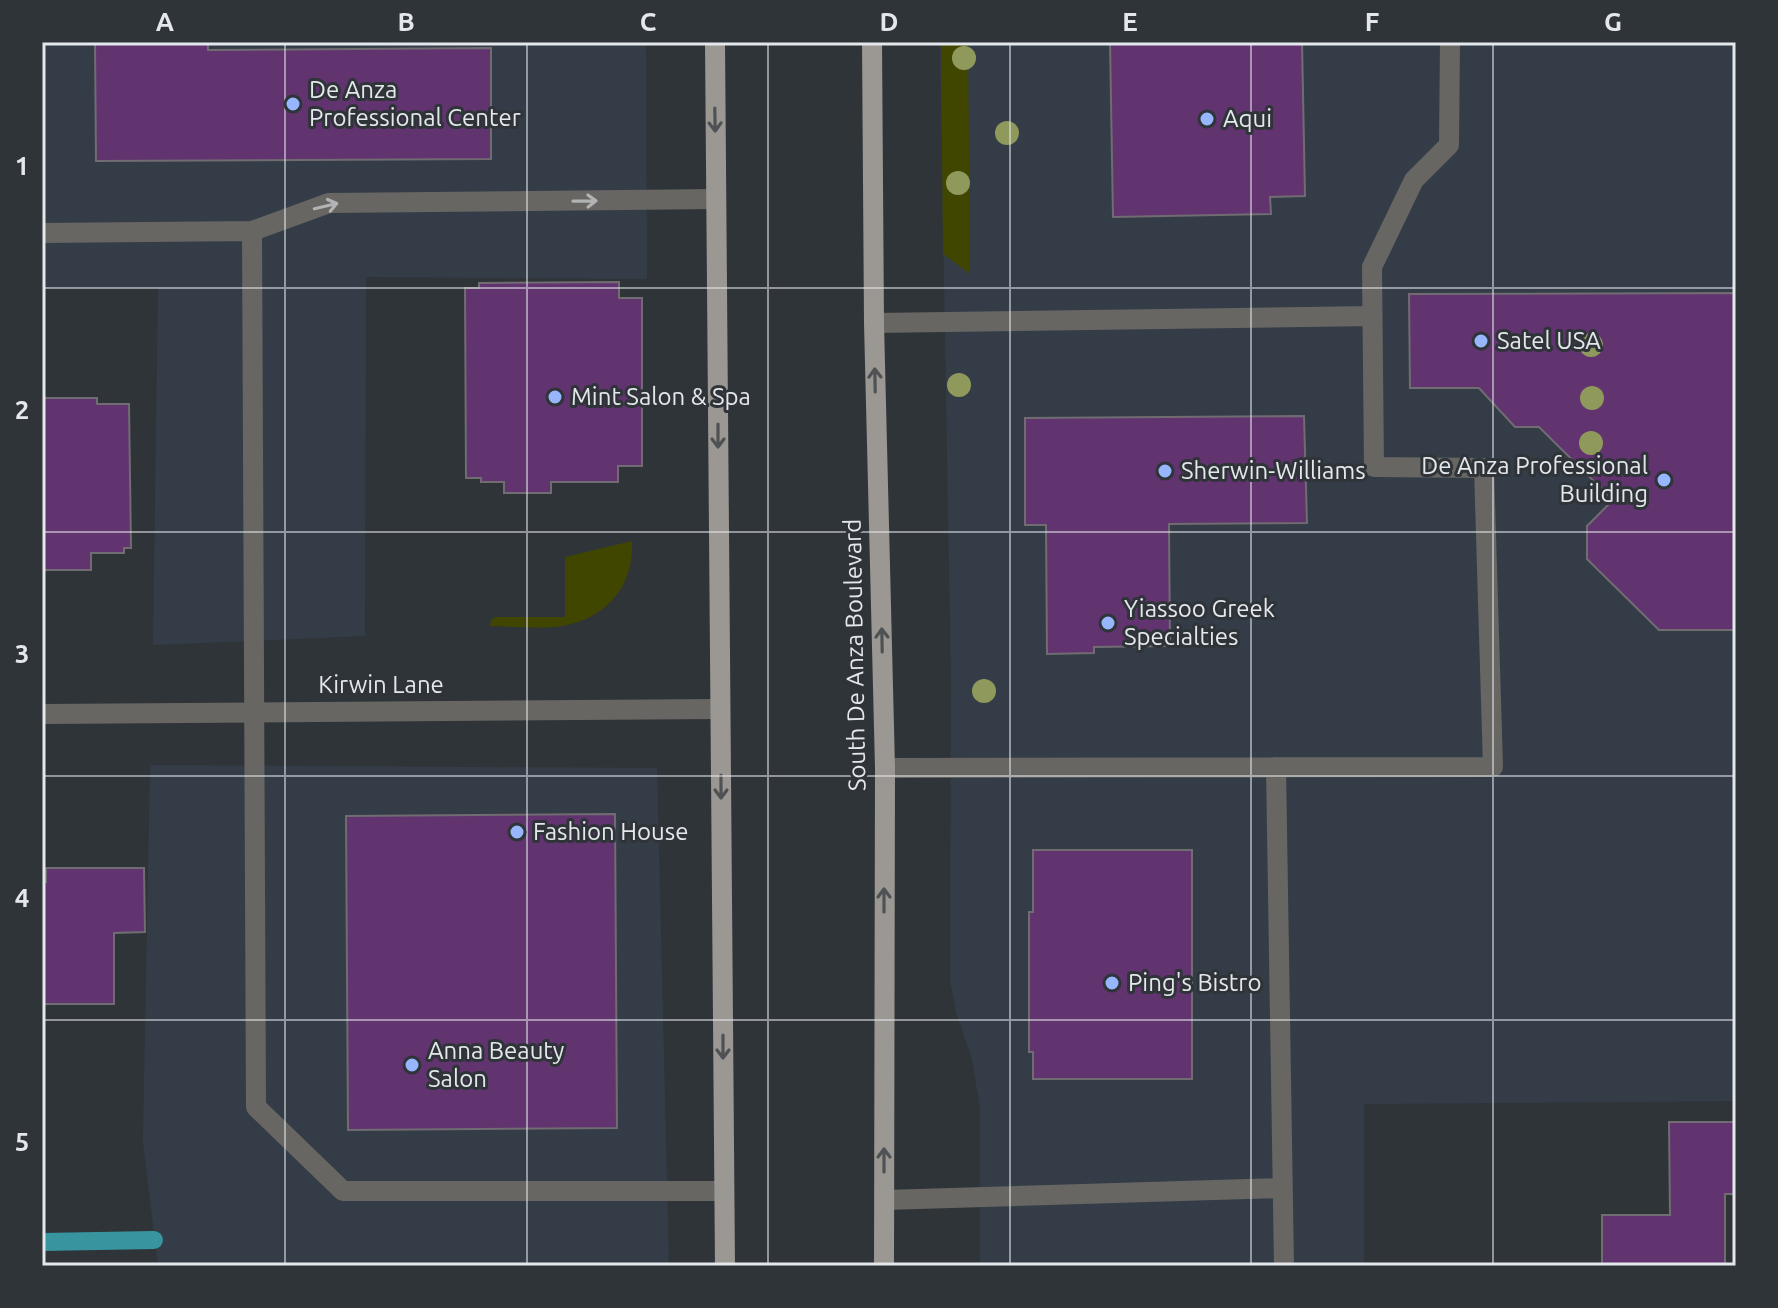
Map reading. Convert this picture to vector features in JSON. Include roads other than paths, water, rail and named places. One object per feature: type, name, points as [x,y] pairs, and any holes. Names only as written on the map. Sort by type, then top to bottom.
[{"type":"main road","points":[[715,42],[725,1266]]},
{"type":"main road","name":"South De Anza Boulevard","points":[[872,42],[874,323],[885,768],[884,1266]]},
{"type":"street","points":[[885,768],[1493,767],[1484,468],[1374,467],[1372,267],[1414,180],[1449,145],[1450,42]]},
{"type":"street","points":[[42,233],[252,231],[329,203],[716,199]]},
{"type":"street","points":[[252,231],[256,1107],[343,1191],[724,1191]]},
{"type":"street","points":[[874,323],[1372,316]]},
{"type":"street","name":"Kirwin Lane","points":[[42,714],[720,709]]},
{"type":"street","points":[[1276,767],[1284,1266]]},
{"type":"street","points":[[884,1200],[1282,1188]]},
{"type":"waterway","points":[[42,1242],[154,1240]]},
{"type":"place","name":"De Anza Professional Center","points":[[293,104]]},
{"type":"place","name":"Aqui","points":[[1207,119]]},
{"type":"place","name":"Satel USA","points":[[1481,341]]},
{"type":"place","name":"Mint Salon & Spa","points":[[555,397]]},
{"type":"place","name":"Sherwin-Williams","points":[[1165,471]]},
{"type":"place","name":"De Anza Professional Building","points":[[1664,480]]},
{"type":"place","name":"Yiassoo Greek Specialties","points":[[1108,623]]},
{"type":"place","name":"Fashion House","points":[[517,832]]},
{"type":"place","name":"Ping's Bistro","points":[[1112,983]]},
{"type":"place","name":"Anna Beauty Salon","points":[[412,1065]]}]
